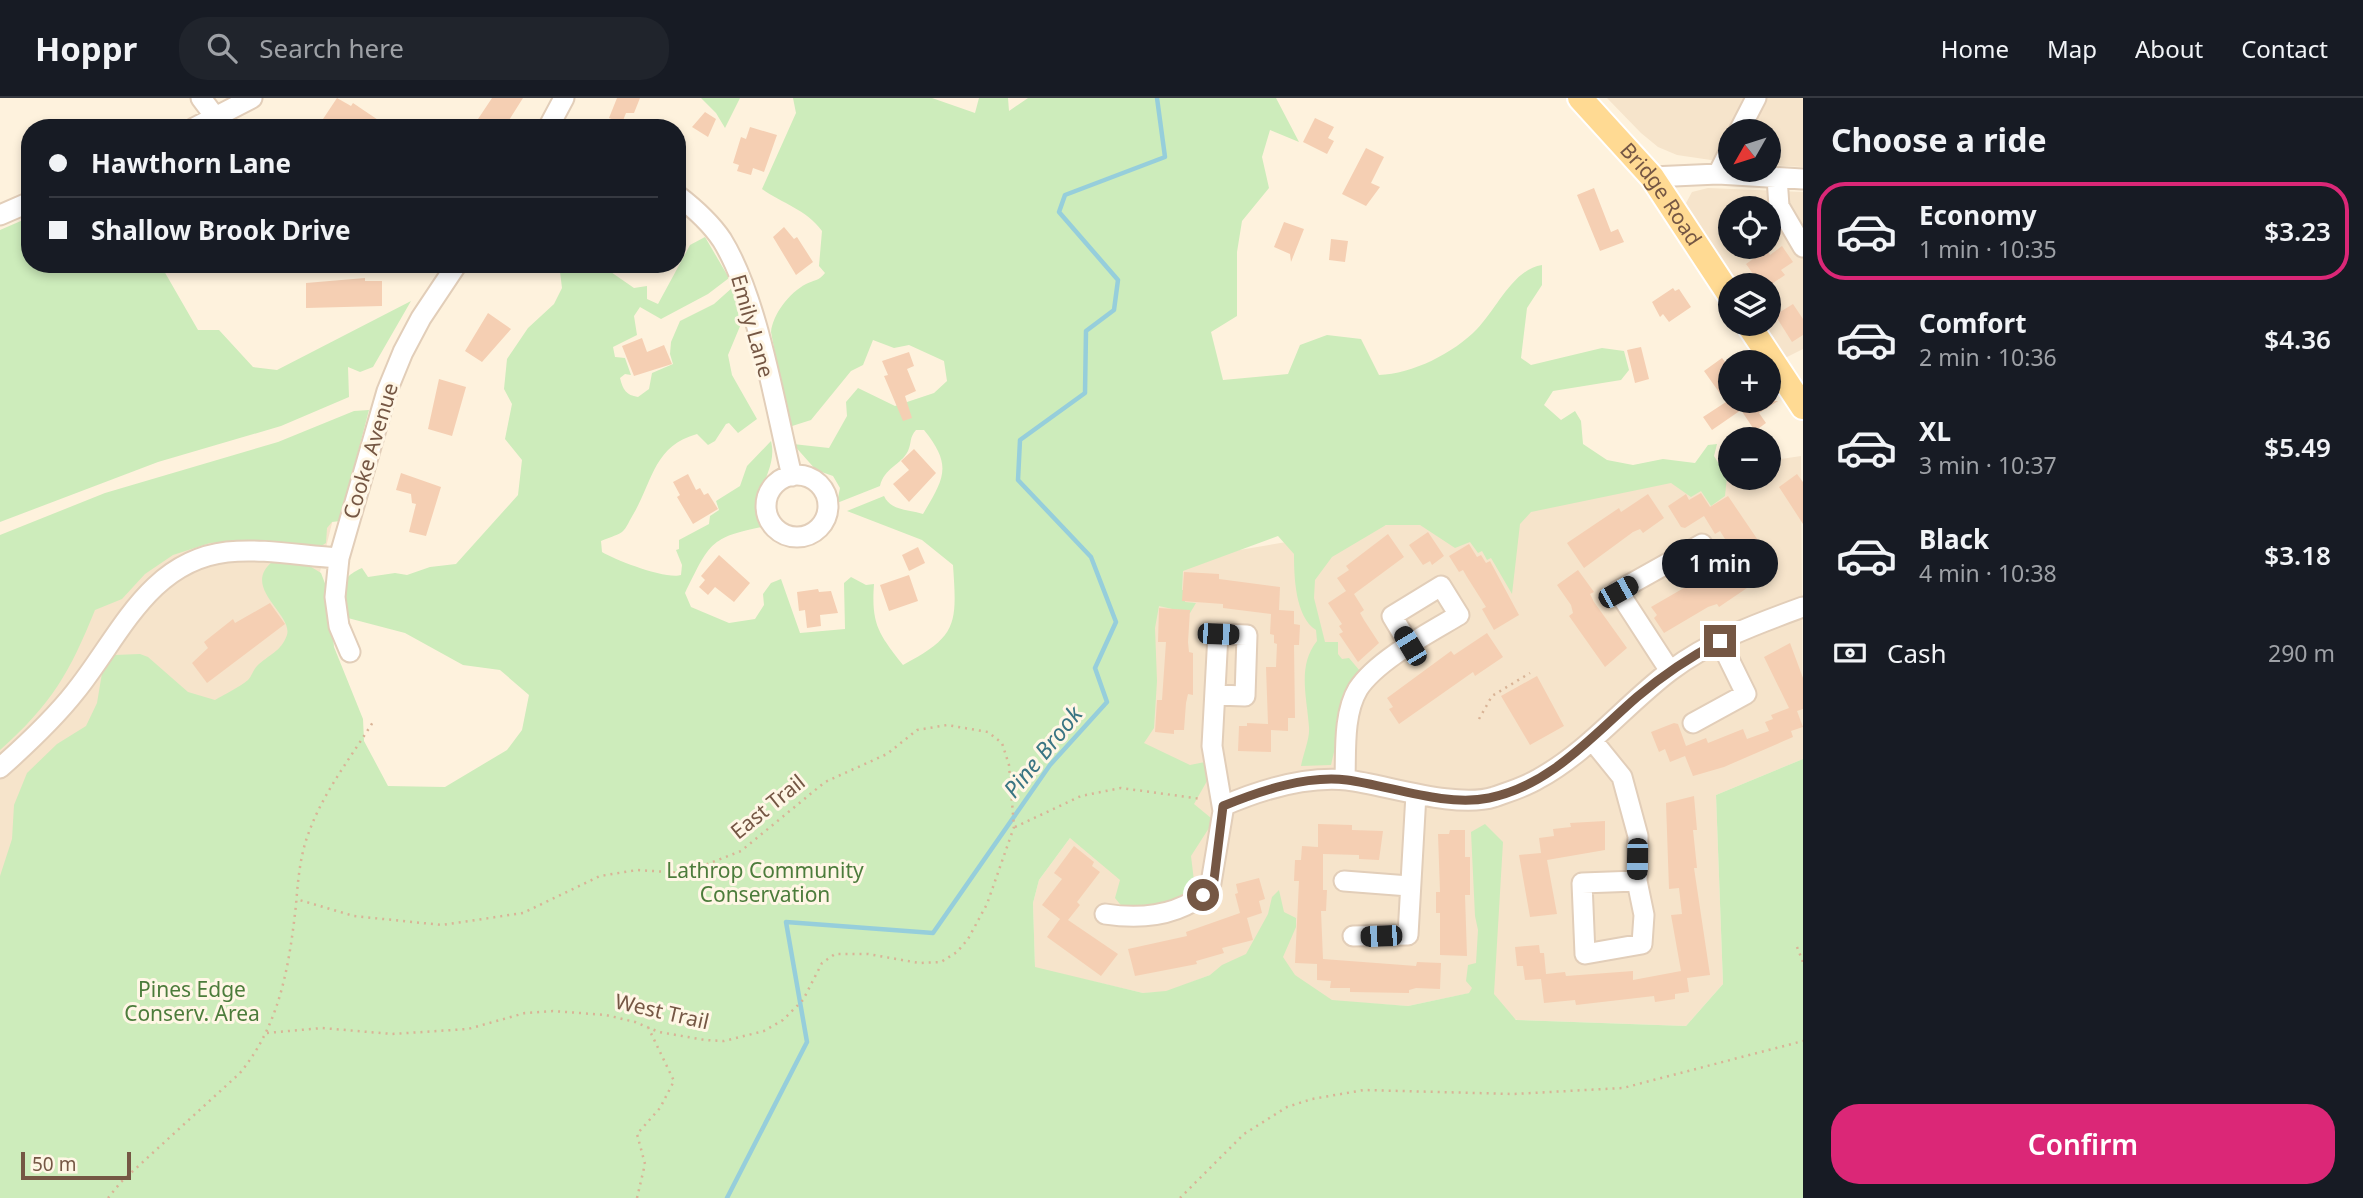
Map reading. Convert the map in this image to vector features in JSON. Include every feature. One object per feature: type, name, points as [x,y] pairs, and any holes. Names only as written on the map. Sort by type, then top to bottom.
[{"type":"main road","name":"Bridge Road","points":[[1580,98],[1651,177],[1718,278]]},
{"type":"main road","points":[[1756,336],[1803,407]]},
{"type":"street","points":[[201,98],[216,118],[252,98]]},
{"type":"street","points":[[553,119],[564,98]]},
{"type":"street","points":[[1745,119],[1756,98]]},
{"type":"street","points":[[1651,177],[1718,174]]},
{"type":"street","points":[[1782,178],[1803,179]]},
{"type":"street","points":[[1777,182],[1779,206],[1803,247]]},
{"type":"street","name":"Emily Lane","points":[[686,203],[708,221],[734,262],[756,332],[792,476]]},
{"type":"street","points":[[0,215],[21,206]]},
{"type":"street","name":"Cooke Avenue","points":[[350,652],[339,626],[335,597],[339,558],[387,391],[402,352],[451,273]]},
{"type":"street","points":[[1670,671],[1618,592],[1702,544]]},
{"type":"street","points":[[0,768],[51,721],[77,690],[127,615],[152,587],[173,572],[224,552],[339,558]]},
{"type":"street","points":[[1216,802],[1277,788],[1345,780],[1416,794],[1489,798],[1539,779],[1592,740],[1670,671],[1720,641],[1803,607]]},
{"type":"street","points":[[1693,723],[1746,694],[1720,641]]},
{"type":"street","points":[[1345,780],[1348,724],[1358,690],[1378,670],[1410,646]]},
{"type":"street","points":[[1105,914],[1133,918],[1160,915],[1195,900],[1210,889],[1214,880],[1216,802],[1212,747],[1216,695]]},
{"type":"street","points":[[1592,740],[1622,777],[1638,836],[1637,881],[1644,915],[1642,944],[1586,954],[1582,883],[1637,881]]},
{"type":"street","points":[[1353,936],[1408,935],[1416,794]]},
{"type":"street","points":[[1344,881],[1409,886]]},
{"type":"path","points":[[1479,719],[1492,696],[1530,673]]},
{"type":"path","points":[[108,1198],[121,1182],[240,1073],[268,1033],[290,960],[300,864],[309,832],[321,806],[373,722]]},
{"type":"path","name":"East Trail","points":[[296,900],[354,916],[442,925],[523,913],[600,876],[637,870],[684,873],[697,870],[741,851],[825,782],[887,754],[917,730],[947,725],[988,732],[1002,743],[1009,765],[1014,827]]},
{"type":"path","points":[[1014,827],[1081,796],[1121,788],[1216,802]]},
{"type":"path","name":"West Trail","points":[[268,1033],[322,1028],[392,1034],[468,1029],[525,1013],[553,1011],[606,1014],[659,1032],[724,1041],[764,1031],[803,1000],[822,963],[835,954],[868,954],[919,963],[941,962],[957,952],[968,939],[987,904],[1014,827]]},
{"type":"path","points":[[1797,947],[1803,962]]},
{"type":"path","points":[[637,1198],[645,1164],[637,1134],[660,1108],[674,1081],[648,1027]]},
{"type":"path","points":[[1180,1198],[1244,1134],[1287,1107],[1312,1099],[1364,1090],[1513,1094],[1623,1087],[1803,1041]]},
{"type":"shaded area","points":[[1607,98],[1803,98],[1803,167],[1782,166],[1782,119],[1718,119],[1718,161],[1677,155],[1658,147]]},
{"type":"shaded area","points":[[1708,188],[1803,192],[1803,349],[1785,358],[1770,336],[1781,336],[1781,273],[1729,273],[1720,259],[1781,259],[1781,196],[1718,196],[1718,256],[1688,211],[1686,203],[1692,192]]},
{"type":"shaded area","points":[[349,454],[317,584],[324,636],[0,1029],[0,637]]},
{"type":"shaded area","points":[[1801,456],[1803,759],[1716,795],[1723,984],[1686,1026],[1517,1020],[1470,993],[1408,1006],[1332,1001],[1210,975],[1166,992],[1143,993],[1035,968],[1033,903],[1039,880],[1070,838],[1144,566],[1718,469],[1718,490],[1781,490],[1781,459]]},
{"type":"green space","points":[[701,98],[740,98],[725,128],[716,113]]},
{"type":"green space","points":[[793,98],[932,98],[975,113],[979,98],[1008,98],[1009,111],[1028,98],[1276,98],[1299,142],[1270,130],[1262,157],[1269,188],[1242,221],[1237,252],[1237,316],[1211,332],[1223,380],[1288,374],[1300,345],[1327,335],[1361,339],[1379,375],[1405,371],[1432,361],[1468,338],[1522,274],[1542,265],[1542,285],[1527,308],[1521,358],[1531,365],[1602,348],[1624,351],[1629,370],[1621,380],[1553,391],[1544,405],[1561,420],[1575,411],[1581,421],[1583,444],[1607,460],[1633,465],[1663,459],[1695,463],[1708,445],[1717,444],[1714,456],[1718,462],[1718,490],[1726,490],[1725,496],[1711,506],[1701,491],[1691,497],[1671,483],[1531,512],[1520,524],[1512,594],[1491,558],[1487,560],[1482,551],[1478,553],[1470,542],[1455,548],[1420,525],[1386,525],[1332,557],[1315,580],[1314,598],[1325,642],[1338,642],[1338,654],[1342,659],[1349,658],[1360,671],[1345,715],[1336,720],[1338,735],[1331,765],[1301,766],[1309,732],[1305,671],[1317,641],[1316,630],[1309,624],[1300,606],[1295,584],[1294,554],[1278,536],[1183,571],[1182,590],[1186,590],[1185,602],[1196,603],[1190,613],[1159,606],[1155,628],[1157,681],[1154,728],[1144,743],[1190,765],[1205,762],[1207,781],[1194,804],[1211,818],[1209,828],[1191,856],[1195,889],[1170,903],[1124,909],[1115,898],[1120,880],[1070,838],[1039,880],[1033,903],[1035,967],[1143,993],[1166,991],[1210,975],[1222,965],[1246,954],[1268,914],[1272,897],[1279,890],[1284,912],[1296,918],[1296,927],[1283,957],[1295,975],[1332,1000],[1408,1006],[1469,993],[1472,988],[1466,981],[1468,965],[1476,963],[1478,930],[1471,832],[1485,824],[1503,842],[1494,994],[1516,1020],[1686,1026],[1723,984],[1716,795],[1803,759],[1803,1198],[0,1198],[0,876],[12,839],[14,805],[27,773],[57,744],[86,726],[97,703],[102,673],[114,655],[140,654],[148,657],[188,692],[215,700],[248,680],[257,666],[274,653],[287,635],[283,618],[265,591],[262,581],[264,572],[272,562],[308,565],[321,573],[329,594],[334,647],[363,719],[364,741],[388,786],[445,787],[507,750],[522,730],[529,695],[500,670],[463,665],[405,633],[344,617],[342,594],[348,577],[362,568],[368,577],[395,573],[407,575],[430,567],[456,564],[518,495],[522,460],[505,439],[512,404],[504,389],[507,359],[528,328],[554,304],[562,288],[560,273],[612,273],[634,288],[647,286],[647,299],[658,304],[675,273],[686,273],[686,252],[690,245],[705,237],[729,278],[708,294],[661,319],[640,307],[634,316],[637,335],[613,347],[615,357],[625,358],[631,375],[625,374],[620,378],[622,386],[634,396],[638,397],[649,389],[652,373],[673,364],[671,342],[680,321],[714,304],[733,287],[743,319],[728,355],[732,375],[757,419],[738,433],[729,423],[726,424],[715,441],[708,445],[697,434],[672,447],[656,466],[622,532],[601,541],[602,552],[653,572],[681,575],[682,565],[676,550],[679,549],[679,540],[709,524],[710,516],[719,510],[716,501],[740,486],[747,466],[771,441],[771,463],[760,502],[766,526],[733,534],[714,545],[700,563],[685,593],[691,607],[729,623],[755,619],[764,605],[763,594],[771,583],[781,579],[800,633],[845,629],[844,583],[851,577],[866,585],[874,584],[874,610],[878,628],[903,665],[921,655],[944,636],[950,626],[955,601],[953,565],[922,540],[847,511],[884,496],[895,507],[923,514],[936,491],[942,472],[939,453],[924,430],[916,430],[912,435],[905,456],[885,475],[880,486],[837,503],[840,488],[833,476],[816,470],[793,444],[829,448],[847,416],[846,402],[858,388],[895,406],[934,393],[947,381],[944,361],[909,345],[894,348],[873,340],[863,365],[851,371],[811,420],[789,427],[771,332],[772,325],[778,311],[794,293],[825,273],[819,266],[822,231],[802,212],[762,189],[796,113]]},
{"type":"green space","points":[[21,221],[21,273],[165,273],[198,330],[219,330],[253,367],[277,370],[411,301],[373,367],[360,372],[348,367],[349,397],[281,426],[158,462],[0,522],[0,230]]},
{"type":"green space","points":[[369,410],[340,521],[332,522],[327,528],[326,543],[318,548],[243,541],[210,543],[173,555],[145,574],[122,599],[95,610],[77,652],[57,686],[33,718],[0,750],[0,535],[105,493],[278,442],[354,411]]},
{"type":"building","points":[[337,98],[351,106],[353,103],[377,119],[323,119]]},
{"type":"building","points":[[492,98],[523,98],[510,119],[478,119]]},
{"type":"building","points":[[617,98],[640,98],[634,113],[626,113],[624,119],[609,118]]},
{"type":"building","points":[[705,112],[716,119],[708,137],[692,127]]},
{"type":"building","points":[[1315,118],[1334,127],[1328,138],[1334,141],[1327,154],[1303,142]]},
{"type":"building","points":[[750,127],[777,135],[764,172],[753,168],[751,175],[737,171],[739,165],[733,163],[741,137],[746,139]]},
{"type":"building","points":[[1366,148],[1384,157],[1371,183],[1380,187],[1366,206],[1342,194]]},
{"type":"building","points":[[1594,188],[1611,232],[1618,229],[1624,242],[1600,251],[1577,195]]},
{"type":"building","points":[[1284,222],[1304,229],[1291,262],[1290,254],[1274,247]]},
{"type":"building","points":[[784,227],[794,239],[797,237],[813,262],[796,275],[773,237]]},
{"type":"building","points":[[1331,239],[1348,241],[1345,262],[1329,260]]},
{"type":"building","points":[[1781,247],[1793,262],[1781,270],[1785,275],[1781,278],[1781,273],[1752,273],[1746,264],[1753,259],[1781,259]]},
{"type":"building","points":[[365,278],[365,281],[382,281],[382,306],[306,308],[306,283]]},
{"type":"building","points":[[1673,288],[1675,291],[1679,289],[1691,307],[1669,322],[1663,314],[1660,317],[1652,302]]},
{"type":"building","points":[[1793,304],[1803,319],[1803,335],[1792,342],[1781,325],[1781,311]]},
{"type":"building","points":[[488,313],[511,329],[482,362],[465,351]]},
{"type":"building","points":[[642,338],[647,352],[664,345],[672,364],[634,376],[622,346]]},
{"type":"building","points":[[1641,347],[1649,379],[1635,383],[1627,350]]},
{"type":"building","points":[[909,352],[914,366],[907,369],[916,391],[905,396],[912,418],[903,421],[884,376],[888,375],[882,361]]},
{"type":"building","points":[[1718,361],[1718,391],[1704,371]]},
{"type":"building","points":[[439,379],[466,387],[452,436],[428,429]]},
{"type":"building","points":[[1718,407],[1718,413],[1737,413],[1712,430],[1703,417]]},
{"type":"building","points":[[1743,413],[1759,413],[1766,423],[1760,427],[1752,427]]},
{"type":"building","points":[[914,449],[936,473],[909,502],[893,484],[909,470],[901,461]]},
{"type":"building","points":[[401,473],[441,487],[426,536],[409,532],[416,504],[412,503],[411,494],[396,490]]},
{"type":"building","points":[[688,474],[696,490],[700,488],[704,495],[708,493],[718,509],[693,524],[677,497],[680,495],[673,482]]},
{"type":"building","points":[[1797,474],[1803,482],[1803,524],[1781,490],[1781,486]]},
{"type":"building","points":[[1701,493],[1710,507],[1728,496],[1766,552],[1742,566],[1720,531],[1715,534],[1704,516],[1685,528],[1681,527],[1668,506],[1686,494],[1689,500]]},
{"type":"building","points":[[1648,494],[1664,518],[1643,533],[1640,529],[1633,532],[1584,568],[1567,543],[1619,508],[1621,512]]},
{"type":"building","points":[[1428,532],[1444,556],[1432,565],[1430,561],[1423,565],[1409,545]]},
{"type":"building","points":[[1388,534],[1404,557],[1354,594],[1364,610],[1360,613],[1379,643],[1358,662],[1339,634],[1343,632],[1339,626],[1342,624],[1328,603],[1346,591],[1337,578],[1349,570],[1346,566]]},
{"type":"building","points":[[1469,544],[1477,557],[1481,555],[1486,563],[1490,561],[1519,615],[1494,630],[1482,609],[1486,607],[1463,570],[1459,572],[1449,556]]},
{"type":"building","points":[[918,547],[925,563],[909,571],[902,555]]},
{"type":"building","points":[[719,555],[750,583],[734,602],[715,587],[708,595],[699,587],[705,580],[701,576]]},
{"type":"building","points":[[1731,564],[1747,588],[1719,607],[1717,604],[1708,607],[1664,633],[1654,618],[1657,615],[1651,607],[1689,585],[1705,582]]},
{"type":"building","points":[[1578,570],[1594,592],[1590,594],[1594,602],[1627,648],[1605,667],[1569,616],[1573,613],[1571,605],[1557,585]]},
{"type":"building","points":[[1184,572],[1219,574],[1219,579],[1280,587],[1279,610],[1294,611],[1294,624],[1300,625],[1299,645],[1294,645],[1295,718],[1288,718],[1288,731],[1271,730],[1271,752],[1238,751],[1239,726],[1247,726],[1247,723],[1268,724],[1266,667],[1276,667],[1277,644],[1274,643],[1274,635],[1270,634],[1271,614],[1223,608],[1223,604],[1182,601]]},
{"type":"building","points":[[909,575],[918,601],[889,611],[880,585]]},
{"type":"building","points":[[818,589],[819,592],[831,591],[838,613],[820,615],[821,626],[807,628],[805,610],[799,611],[797,592]]},
{"type":"building","points":[[270,603],[285,624],[207,683],[192,663],[208,648],[204,642],[233,619],[235,623]]},
{"type":"building","points":[[1159,608],[1190,610],[1188,642],[1189,652],[1193,653],[1193,695],[1188,694],[1184,730],[1174,730],[1174,734],[1155,732],[1157,700],[1162,700],[1166,642],[1158,642]]},
{"type":"building","points":[[1487,633],[1503,657],[1475,676],[1473,672],[1399,724],[1389,709],[1393,707],[1387,698],[1451,651],[1454,655]]},
{"type":"building","points":[[1790,643],[1803,678],[1803,709],[1797,711],[1803,727],[1791,731],[1793,737],[1724,767],[1693,776],[1685,756],[1670,762],[1665,749],[1659,752],[1651,732],[1674,723],[1678,724],[1686,746],[1706,738],[1708,743],[1743,729],[1747,739],[1769,731],[1765,722],[1773,719],[1771,715],[1789,708],[1764,657]]},
{"type":"building","points":[[1537,676],[1564,726],[1530,745],[1501,696]]},
{"type":"building","points":[[1694,796],[1697,830],[1693,830],[1697,868],[1694,868],[1710,975],[1687,978],[1689,992],[1675,994],[1675,999],[1655,1002],[1654,996],[1576,1005],[1575,1000],[1544,1003],[1541,979],[1525,980],[1523,966],[1517,966],[1515,947],[1539,945],[1540,953],[1544,953],[1546,974],[1565,972],[1566,976],[1633,971],[1633,980],[1681,971],[1671,915],[1682,914],[1679,888],[1669,889],[1666,803]]},
{"type":"building","points":[[1605,821],[1605,850],[1547,860],[1557,914],[1530,917],[1519,855],[1541,853],[1539,838],[1554,836],[1553,829],[1571,827],[1570,823]]},
{"type":"building","points":[[1318,824],[1352,825],[1352,830],[1383,831],[1379,860],[1359,859],[1359,855],[1323,854],[1323,890],[1327,890],[1326,911],[1321,911],[1323,959],[1416,966],[1417,962],[1441,963],[1440,989],[1416,988],[1409,990],[1409,993],[1350,992],[1350,988],[1330,988],[1331,981],[1317,980],[1317,964],[1295,963],[1299,881],[1294,881],[1295,860],[1301,860],[1302,846],[1318,847]]},
{"type":"building","points":[[1450,830],[1465,830],[1465,857],[1470,857],[1470,895],[1465,895],[1467,956],[1440,955],[1440,913],[1436,913],[1436,892],[1440,892],[1438,834],[1449,834]]},
{"type":"building","points":[[1074,846],[1094,862],[1092,866],[1100,872],[1077,902],[1080,905],[1068,920],[1118,954],[1101,976],[1047,937],[1060,919],[1042,905],[1062,879],[1054,873]]},
{"type":"building","points":[[1259,878],[1265,899],[1259,901],[1262,913],[1247,918],[1253,940],[1222,948],[1224,953],[1196,961],[1197,964],[1135,976],[1128,949],[1187,936],[1186,932],[1240,913],[1235,894],[1238,893],[1236,884]]},
{"type":"waterway","name":"Pine Brook","points":[[727,1198],[807,1042],[786,922],[933,933],[1050,765],[1107,702],[1095,668],[1116,622],[1091,557],[1018,480],[1020,440],[1085,393],[1086,331],[1114,310],[1118,280],[1059,212],[1065,195],[1165,157],[1157,98]]},
{"type":"route","points":[[1203,895],[1214,880],[1223,806],[1251,794],[1286,786],[1345,780],[1416,794],[1461,799],[1489,798],[1539,779],[1592,740],[1636,698],[1670,671],[1720,641]]},
{"type":"park label","name":"Lathrop Community Conservation","points":[[765,883]]},
{"type":"park label","name":"Pines Edge Conserv. Area","points":[[192,1002]]}]
